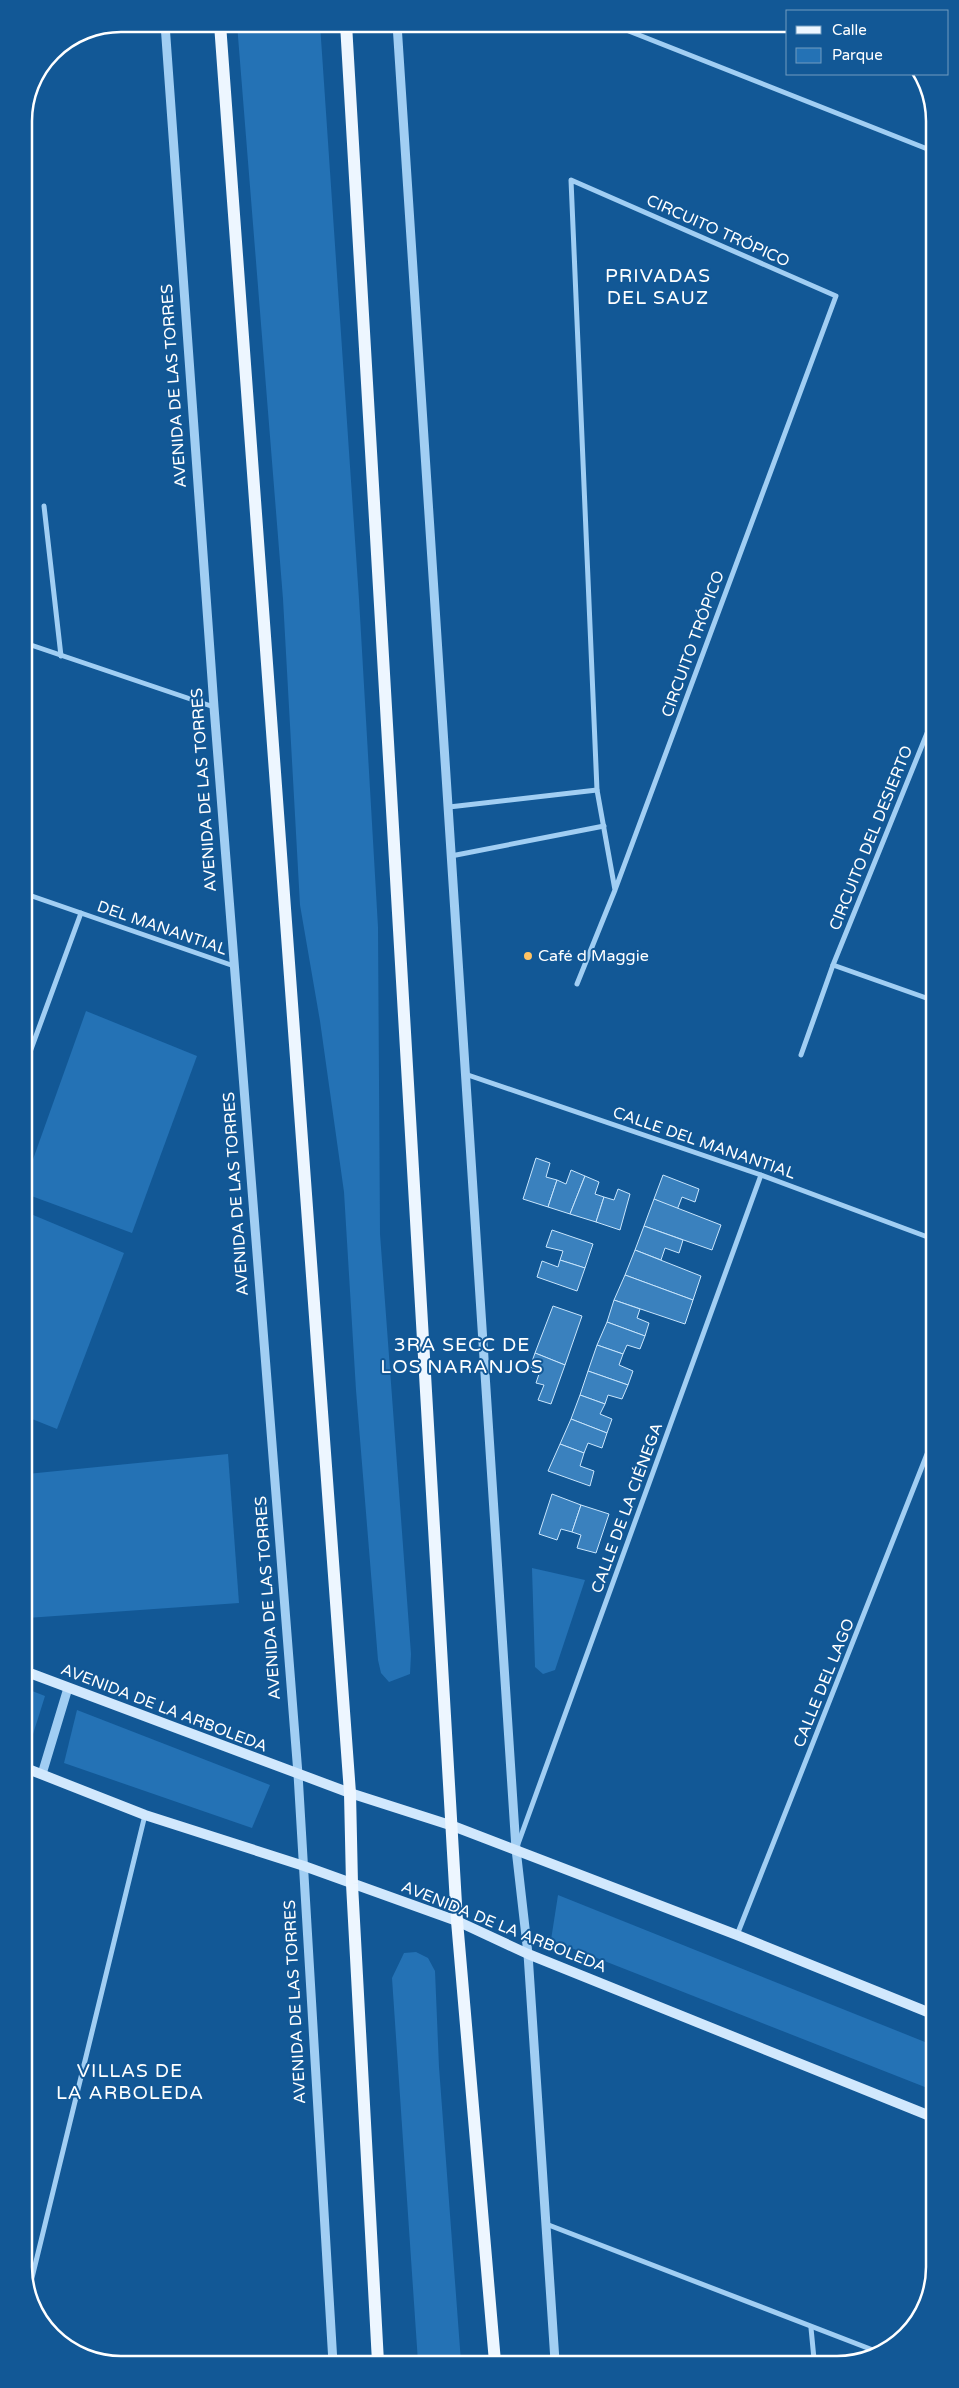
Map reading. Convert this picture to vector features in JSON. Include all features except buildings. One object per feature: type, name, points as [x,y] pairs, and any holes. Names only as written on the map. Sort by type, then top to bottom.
[{"type":"main road","points":[[221,32],[350,1793],[352,1884],[378,2355]]},
{"type":"main road","points":[[346,32],[453,1826],[457,1921],[494,2356]]},
{"type":"main road","name":"AVENIDA DE LA ARBOLEDA","points":[[32,1674],[350,1793],[453,1826],[516,1849],[926,2011]]},
{"type":"main road","name":"AVENIDA DE LA ARBOLEDA","points":[[32,1771],[146,1815],[304,1866],[457,1921],[528,1954],[926,2114]]},
{"type":"street","name":"AVENIDA DE LAS TORRES","points":[[166,32],[214,707],[298,1774],[333,2355]]},
{"type":"street","points":[[399,32],[516,1849],[528,1954],[555,2356]]},
{"type":"street","points":[[633,33],[926,148]]},
{"type":"street","name":"CIRCUITO TRÓPICO","points":[[577,984],[615,890],[836,296],[571,180],[597,790],[615,890]]},
{"type":"street","points":[[44,506],[61,656]]},
{"type":"street","points":[[33,647],[214,707]]},
{"type":"street","name":"CIRCUITO DEL DESIERTO","points":[[801,1055],[833,965],[926,736]]},
{"type":"street","points":[[450,807],[597,790]]},
{"type":"street","points":[[451,856],[604,826]]},
{"type":"street","name":"DEL MANANTIAL","points":[[33,896],[234,966]]},
{"type":"street","points":[[33,1045],[82,913]]},
{"type":"street","points":[[833,965],[926,998]]},
{"type":"street","name":"CALLE DEL MANANTIAL","points":[[465,1074],[761,1175],[926,1236]]},
{"type":"street","name":"CALLE DE LA CIÉNEGA","points":[[516,1849],[761,1175]]},
{"type":"street","name":"CALLE DEL LAGO","points":[[737,1936],[926,1457]]},
{"type":"street","points":[[42,1774],[68,1688]]},
{"type":"street","points":[[33,2275],[146,1815]]},
{"type":"street","points":[[545,2224],[870,2349]]},
{"type":"street","points":[[811,2328],[814,2356]]},
{"type":"green space","points":[[238,32],[321,32],[359,599],[378,927],[380,1234],[411,1654],[410,1674],[389,1682],[381,1673],[378,1660],[356,1390],[344,1192],[320,1021],[300,905],[283,599]]},
{"type":"green space","points":[[86,1011],[197,1056],[132,1233],[32,1196],[33,1161]]},
{"type":"green space","points":[[32,1215],[124,1253],[57,1429],[32,1419]]},
{"type":"green space","points":[[228,1454],[239,1603],[32,1618],[32,1473]]},
{"type":"green space","points":[[532,1568],[585,1580],[555,1670],[543,1674],[535,1667]]},
{"type":"green space","points":[[32,1691],[45,1696],[32,1737]]},
{"type":"green space","points":[[77,1710],[270,1785],[252,1828],[64,1763]]},
{"type":"green space","points":[[558,1895],[926,2042],[926,2087],[551,1940]]},
{"type":"green space","points":[[416,1952],[428,1958],[435,1971],[439,2067],[461,2355],[418,2355],[392,1978],[404,1953]]},
{"type":"place","name":"Café d Maggie","points":[[528,956]]},
{"type":"district","name":"PRIVADAS DEL SAUZ","points":[[658,287]]},
{"type":"district","name":"3RA SECC DE LOS NARANJOS","points":[[462,1356]]},
{"type":"district","name":"VILLAS DE LA ARBOLEDA","points":[[130,2082]]}]
